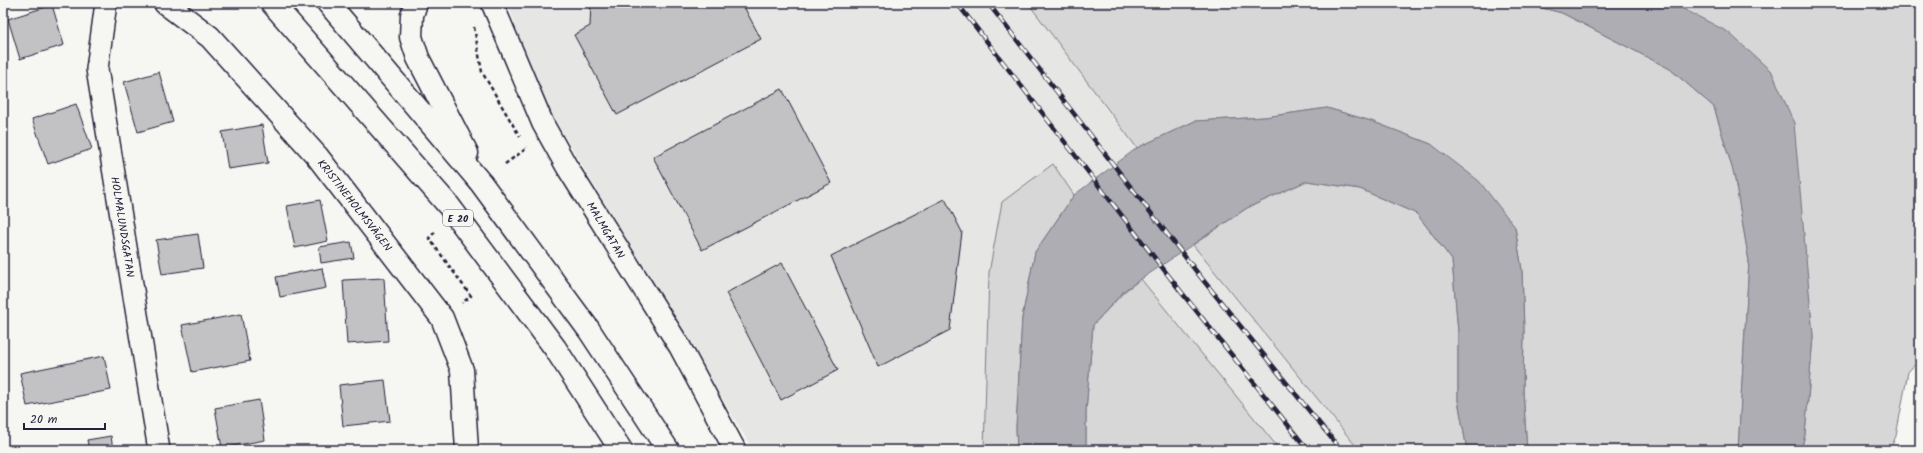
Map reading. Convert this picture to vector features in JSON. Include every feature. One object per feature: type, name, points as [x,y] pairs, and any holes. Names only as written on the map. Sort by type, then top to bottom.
[{"type":"main road","name":"KRISTINEHOLMSVÄGEN","points":[[165,3],[210,37],[317,156],[442,318],[462,370],[467,450]]},
{"type":"main road","name":"E 20","points":[[272,3],[449,206],[555,348],[621,450]]},
{"type":"main road","points":[[328,3],[481,183],[589,330],[668,450]]},
{"type":"main road","points":[[416,3],[412,15],[411,37],[418,58],[481,183]]},
{"type":"street","name":"HOLMALUNDSGATAN","points":[[106,3],[97,69],[159,450]]},
{"type":"street","name":"MALMGATAN","points":[[492,3],[543,124],[567,167],[680,347],[735,450]]},
{"type":"path","points":[[473,24],[482,72],[527,148],[505,164]]},
{"type":"path","points":[[435,232],[429,238],[471,296],[442,318]]},
{"type":"shaded area","points":[[508,3],[1028,3],[1137,148],[1074,195],[1053,164],[986,410],[984,450],[753,450],[536,89]]},
{"type":"shaded area","points":[[1028,3],[1523,3],[1562,13],[1670,69],[1714,107],[1734,174],[1749,261],[1738,450],[1527,450],[1523,390],[1524,330],[1522,270],[1515,227],[1431,144],[1371,121],[1327,108],[1265,117],[1195,121],[1137,148]]},
{"type":"shaded area","points":[[1523,3],[1672,3],[1728,32],[1772,72],[1794,123],[1813,336],[1805,435],[1801,450],[1738,450],[1749,261],[1734,174],[1714,107],[1670,69],[1562,13]]},
{"type":"shaded area","points":[[1672,3],[1920,3],[1920,359],[1908,372],[1896,436],[1890,450],[1801,450],[1805,435],[1813,336],[1803,233]]},
{"type":"shaded area","points":[[1327,108],[1371,121],[1431,144],[1479,181],[1515,227],[1522,270],[1524,330],[1523,390],[1527,450],[1467,450],[1458,400],[1458,332],[1452,260],[1417,214],[1360,189],[1307,181],[1247,208],[1125,290],[1093,325],[1086,412],[1086,450],[1017,450],[1016,428],[1022,318],[1035,252],[1074,195],[1137,148],[1195,121],[1265,117]]},
{"type":"shaded area","points":[[1053,164],[1074,195],[1035,252],[1022,318],[1016,428],[1017,450],[984,450],[989,273],[1002,202]]},
{"type":"shaded area","points":[[1307,181],[1360,189],[1417,214],[1452,260],[1458,332],[1458,400],[1467,450],[1359,450],[1193,245],[1247,208]]},
{"type":"shaded area","points":[[1193,245],[1359,450],[1280,450],[1141,279]]},
{"type":"shaded area","points":[[1141,279],[1280,450],[1086,450],[1086,412],[1093,325],[1125,291]]},
{"type":"building","points":[[591,3],[742,3],[761,39],[617,115],[574,35],[590,26]]},
{"type":"building","points":[[52,5],[64,45],[20,59],[8,19]]},
{"type":"building","points":[[159,72],[173,122],[138,132],[124,82]]},
{"type":"building","points":[[782,89],[831,183],[702,250],[653,157]]},
{"type":"building","points":[[76,104],[92,149],[48,164],[32,119]]},
{"type":"building","points":[[262,125],[268,163],[228,169],[222,132]]},
{"type":"building","points":[[945,199],[962,232],[950,330],[878,367],[831,256]]},
{"type":"building","points":[[320,200],[328,241],[295,248],[287,206]]},
{"type":"building","points":[[198,234],[203,268],[162,274],[156,240]]},
{"type":"building","points":[[351,242],[354,258],[321,263],[319,247]]},
{"type":"building","points":[[782,263],[838,370],[781,400],[726,293]]},
{"type":"building","points":[[322,268],[326,288],[280,297],[276,277]]},
{"type":"building","points":[[384,278],[388,341],[347,344],[343,280]]},
{"type":"building","points":[[241,314],[250,361],[192,372],[182,325]]},
{"type":"building","points":[[104,356],[111,390],[27,406],[20,373]]},
{"type":"building","points":[[385,380],[390,421],[343,426],[339,385]]},
{"type":"building","points":[[259,400],[265,440],[222,448],[215,408]]},
{"type":"building","points":[[111,436],[113,450],[89,450],[87,440]]},
{"type":"railway","points":[[957,3],[1182,293],[1308,450]]},
{"type":"railway","points":[[988,3],[1203,280],[1341,450]]}]
